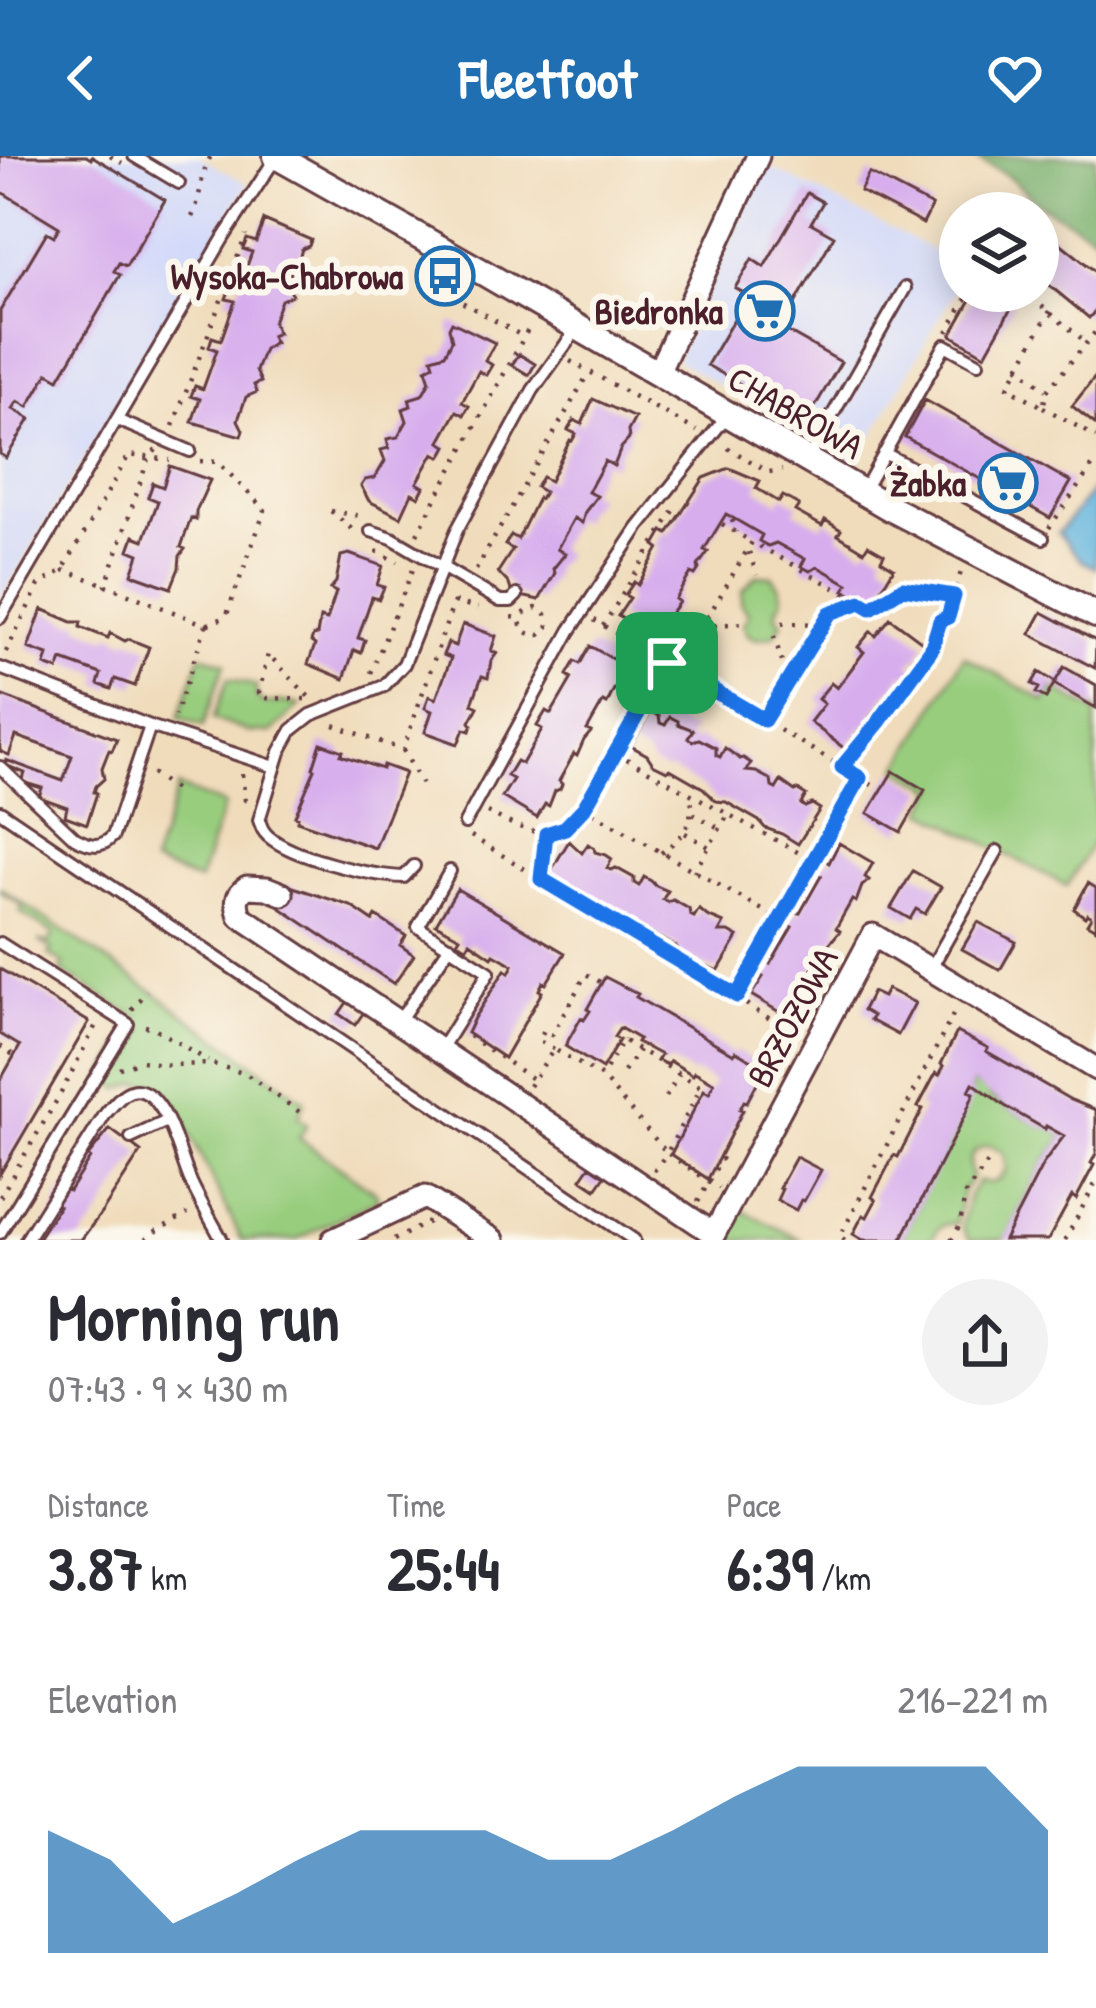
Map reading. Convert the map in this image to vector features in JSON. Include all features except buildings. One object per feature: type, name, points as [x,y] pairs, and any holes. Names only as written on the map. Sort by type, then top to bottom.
[{"type":"street","name":"CHABROWA","points":[[276,156],[728,414],[795,465],[862,492],[1096,615]]},
{"type":"street","points":[[658,373],[758,156]]},
{"type":"street","points":[[282,895],[247,887],[237,897],[236,907],[241,916],[644,1185],[712,1237]]},
{"type":"street","name":"BRZOZOWA","points":[[712,1237],[873,935],[1096,1069]]},
{"type":"street","points":[[333,1240],[425,1197],[493,1240]]},
{"type":"lane","points":[[134,156],[179,183]]},
{"type":"lane","points":[[0,618],[276,156]]},
{"type":"lane","points":[[795,465],[905,288]]},
{"type":"lane","points":[[414,866],[404,878],[387,877],[289,848],[262,829],[263,806],[292,730],[311,715],[384,686],[406,658],[457,530],[533,390],[578,327]]},
{"type":"lane","points":[[862,492],[945,345],[978,363]]},
{"type":"lane","points":[[471,825],[581,613],[638,527],[728,414]]},
{"type":"lane","points":[[116,420],[164,440],[186,456]]},
{"type":"lane","points":[[884,453],[1042,538]]},
{"type":"lane","points":[[371,531],[392,538],[500,601],[511,601],[517,595]]},
{"type":"lane","points":[[0,669],[275,767]]},
{"type":"lane","points":[[0,767],[76,838],[87,844],[106,843],[113,836],[150,726]]},
{"type":"lane","points":[[0,811],[634,1240]]},
{"type":"lane","points":[[930,970],[997,851]]},
{"type":"lane","points":[[441,1049],[489,972],[418,926],[451,871]]},
{"type":"lane","points":[[0,943],[128,1024],[0,1233]]},
{"type":"lane","points":[[399,1021],[450,946]]},
{"type":"lane","points":[[26,1240],[106,1113],[131,1090],[144,1092],[160,1107],[222,1240]]},
{"type":"lane","points":[[131,1138],[167,1121]]},
{"type":"path","points":[[192,217],[202,171],[211,156]]},
{"type":"path","points":[[106,585],[148,459],[171,431],[253,217]]},
{"type":"path","points":[[421,279],[524,337]]},
{"type":"path","points":[[946,334],[958,312]]},
{"type":"path","points":[[1049,312],[1008,387],[1096,437]]},
{"type":"path","points":[[1051,312],[1087,343]]},
{"type":"path","points":[[417,534],[531,324]]},
{"type":"path","points":[[1043,407],[1046,391],[1096,331]]},
{"type":"path","points":[[1018,366],[1046,391]]},
{"type":"path","points":[[474,573],[589,372]]},
{"type":"path","points":[[728,448],[769,472],[795,465]]},
{"type":"path","points":[[0,669],[39,585],[63,570],[130,455],[148,459],[186,456]]},
{"type":"path","points":[[741,471],[746,459]]},
{"type":"path","points":[[63,570],[206,625],[226,617],[265,510],[212,460]]},
{"type":"path","points":[[1042,538],[1096,461]]},
{"type":"path","points":[[603,626],[680,500]]},
{"type":"path","points":[[355,532],[331,511],[360,516]]},
{"type":"path","points":[[732,520],[736,532]]},
{"type":"path","points":[[722,524],[871,608],[903,588],[954,596]]},
{"type":"path","points":[[677,669],[752,542]]},
{"type":"path","points":[[747,549],[757,575]]},
{"type":"path","points":[[378,553],[414,567],[422,578]]},
{"type":"path","points":[[373,672],[414,567]]},
{"type":"path","points":[[842,767],[931,650],[940,621],[948,617],[962,568]]},
{"type":"path","points":[[403,750],[458,592]]},
{"type":"path","points":[[764,720],[830,613],[861,602]]},
{"type":"path","points":[[581,613],[872,785]]},
{"type":"path","points":[[782,622],[823,624]]},
{"type":"path","points":[[702,626],[743,623]]},
{"type":"path","points":[[170,732],[206,625]]},
{"type":"path","points":[[774,636],[788,681]]},
{"type":"path","points":[[268,654],[311,699],[263,698],[259,693],[268,654]]},
{"type":"path","points":[[485,811],[546,834],[565,828],[584,808],[667,663]]},
{"type":"path","points":[[325,722],[403,750],[424,788]]},
{"type":"path","points":[[616,752],[814,861]]},
{"type":"path","points":[[248,757],[242,776],[244,800],[263,806]]},
{"type":"path","points":[[148,770],[176,791]]},
{"type":"path","points":[[737,996],[860,778]]},
{"type":"path","points":[[661,853],[685,833],[692,795]]},
{"type":"path","points":[[584,808],[780,920]]},
{"type":"path","points":[[692,813],[719,828]]},
{"type":"path","points":[[694,872],[728,815]]},
{"type":"path","points":[[471,825],[470,838],[804,1040]]},
{"type":"path","points":[[685,833],[709,847]]},
{"type":"path","points":[[541,879],[546,834]]},
{"type":"path","points":[[602,982],[586,974],[552,1035],[544,1031],[539,1041],[602,1077],[667,1153],[734,1197]]},
{"type":"path","points":[[845,1240],[840,1237],[965,991]]},
{"type":"path","points":[[147,992],[123,1020],[154,1028],[213,1064],[246,1074],[305,1116]]},
{"type":"path","points":[[0,1197],[101,1016]]},
{"type":"path","points":[[620,1028],[623,1040],[701,1087],[667,1153],[644,1185]]},
{"type":"path","points":[[463,1033],[534,1080]]},
{"type":"path","points":[[602,1077],[623,1040]]},
{"type":"path","points":[[0,1046],[15,1056]]},
{"type":"path","points":[[519,1102],[554,1049]]},
{"type":"path","points":[[624,1072],[639,1050]]},
{"type":"path","points":[[101,1069],[141,1061],[213,1064]]},
{"type":"path","points":[[666,1097],[679,1074]]},
{"type":"path","points":[[55,1080],[65,1086]]},
{"type":"path","points":[[690,1217],[721,1159],[747,1172]]},
{"type":"path","points":[[950,1240],[960,1226],[965,1194],[990,1160]]},
{"type":"path","points":[[1065,1240],[1096,1182]]},
{"type":"path","points":[[146,1240],[205,1207]]},
{"type":"path","points":[[394,1240],[429,1223],[440,1207]]},
{"type":"shaded area","points":[[0,156],[198,156],[248,184],[0,600]]},
{"type":"shaded area","points":[[766,165],[939,253],[939,312],[943,312],[856,465],[676,360]]},
{"type":"green space","points":[[971,156],[1096,156],[1096,237],[1059,216],[1059,192],[1026,192],[1008,176]]},
{"type":"green space","points":[[757,575],[772,576],[783,599],[777,608],[782,623],[774,636],[757,639],[748,635],[743,624],[749,614],[741,603],[742,591]]},
{"type":"green space","points":[[201,655],[225,663],[203,726],[179,717]]},
{"type":"green space","points":[[964,656],[1045,701],[1053,688],[1096,709],[1096,837],[1067,886],[924,811],[935,789],[898,769]]},
{"type":"green space","points":[[228,679],[256,686],[256,697],[264,704],[300,705],[271,733],[249,732],[213,719]]},
{"type":"green space","points":[[178,787],[224,805],[199,881],[152,864]]},
{"type":"green space","points":[[0,888],[305,1101],[298,1117],[307,1125],[299,1138],[378,1199],[296,1240],[242,1240],[170,1094],[153,1084],[121,1089],[102,1079],[138,1018],[61,971],[64,964],[39,941],[48,944],[54,934],[20,912],[23,906]]},
{"type":"green space","points":[[973,1083],[990,1093],[989,1097],[1064,1136],[1042,1165],[1004,1240],[970,1240],[962,1227],[969,1195],[978,1181],[995,1181],[1006,1168],[1003,1153],[990,1146],[972,1155],[972,1176],[962,1192],[956,1224],[941,1227],[933,1240],[901,1240],[973,1093],[969,1091]]},
{"type":"green space","points":[[737,1208],[802,1240],[721,1240]]},
{"type":"water","points":[[1096,486],[1096,568],[1082,561],[1058,533]]},
{"type":"place","name":"Wysoka-Chabrowa","points":[[445,276]]},
{"type":"place","name":"Biedronka","points":[[765,311]]},
{"type":"place","name":"Żabka","points":[[1008,483]]},
{"type":"route","points":[[903,588],[954,596],[931,650],[842,767],[860,778],[737,996],[541,879],[546,834],[565,828],[584,808],[667,663],[764,720],[830,613],[861,602],[871,608],[903,588]]}]
